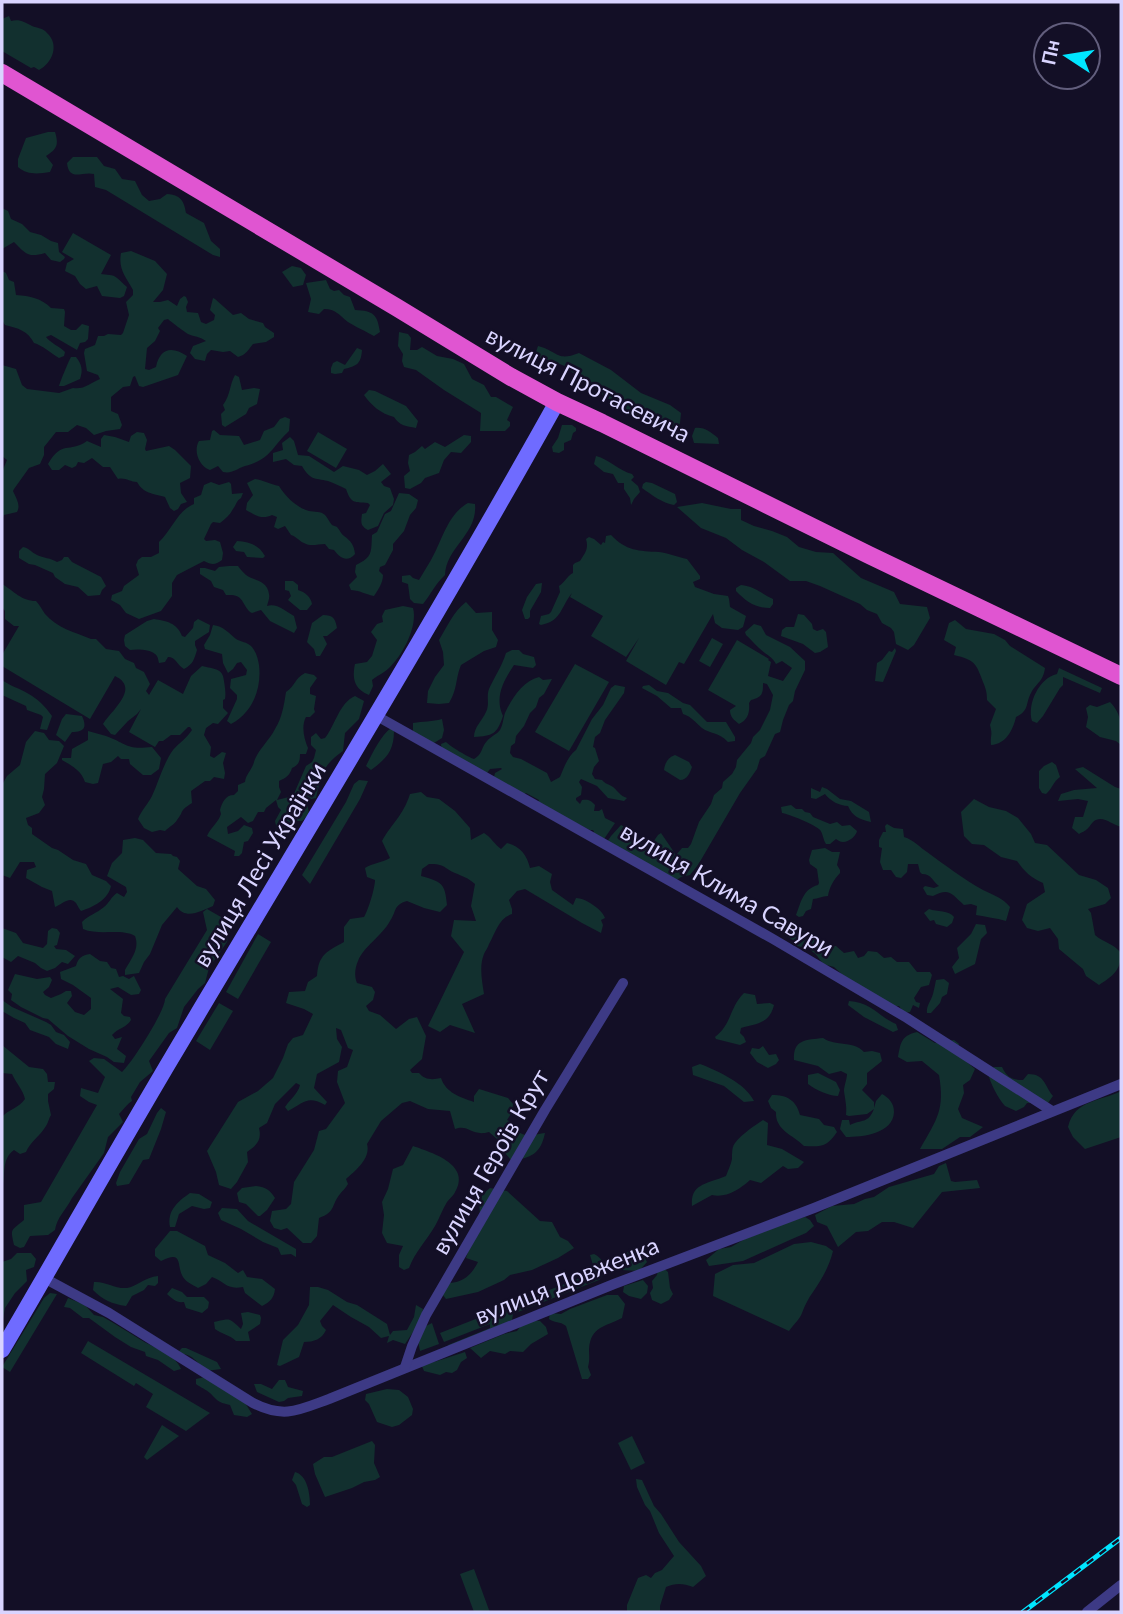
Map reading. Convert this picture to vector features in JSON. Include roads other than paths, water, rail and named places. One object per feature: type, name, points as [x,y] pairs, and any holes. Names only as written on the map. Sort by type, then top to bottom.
[{"type":"highway","name":"вулиця Протасевича","points":[[6,74],[557,402],[1121,676]]},
{"type":"main road","name":"вулиця Лесі Українки","points":[[2,1350],[557,402]]},
{"type":"street","name":"вулиця Клима Савури","points":[[375,715],[784,946],[907,1018],[1052,1111]]},
{"type":"street","name":"вулиця Героїв Крут","points":[[405,1367],[426,1315],[545,1110],[623,983]]},
{"type":"street","name":"вулиця Довженка","points":[[44,1278],[109,1313],[272,1412],[293,1411],[814,1208],[1121,1084]]},
{"type":"street","points":[[1087,1612],[1121,1585]]},
{"type":"railway","points":[[1023,1612],[1121,1538]]}]
